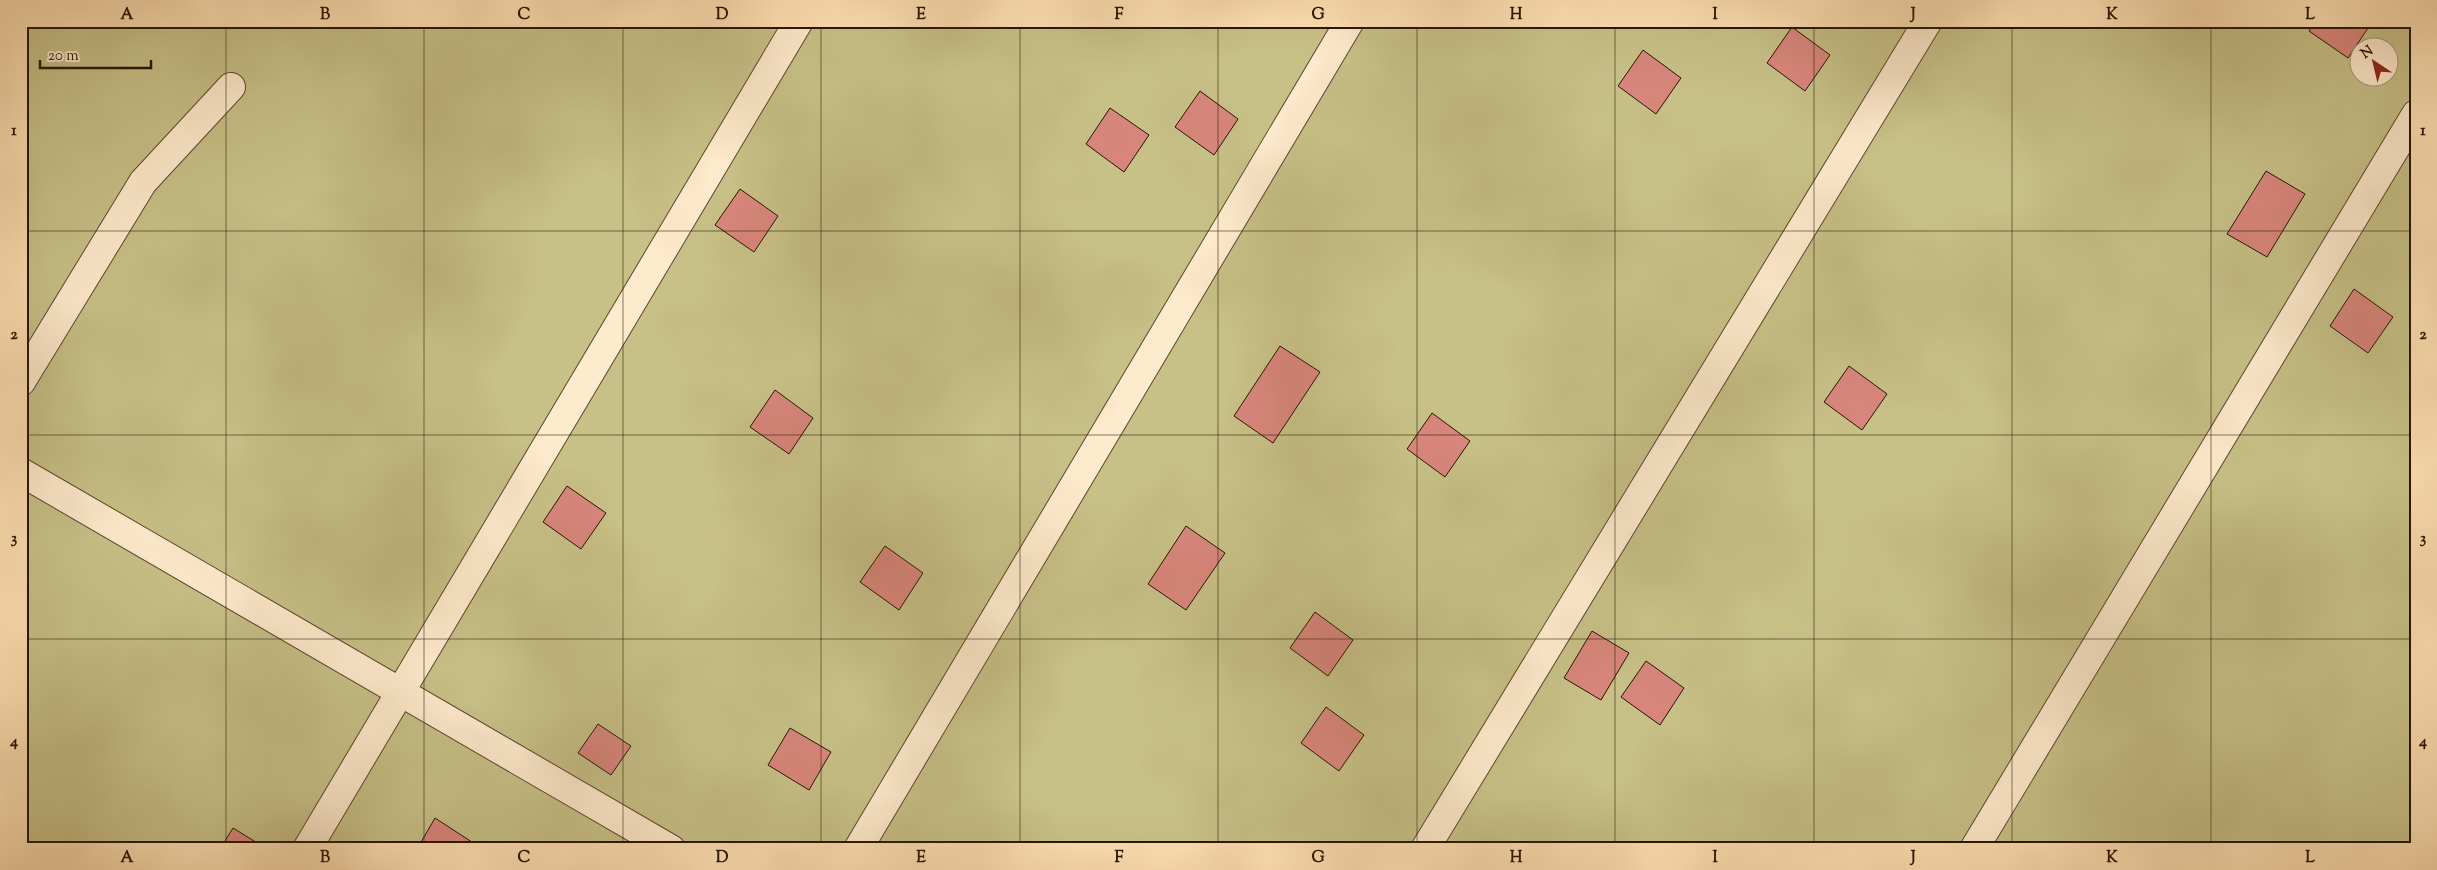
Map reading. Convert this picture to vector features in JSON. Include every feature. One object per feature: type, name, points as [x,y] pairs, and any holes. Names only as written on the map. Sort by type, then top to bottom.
[{"type":"lane","points":[[306,849],[799,21]]},
{"type":"lane","points":[[858,849],[1350,21]]},
{"type":"lane","points":[[1425,849],[1928,21]]},
{"type":"lane","points":[[21,382],[143,182],[231,87]]},
{"type":"lane","points":[[1974,849],[2416,114]]},
{"type":"lane","points":[[21,472],[671,849]]},
{"type":"shaded area","points":[[21,21],[2416,21],[2416,849],[21,849]]},
{"type":"building","points":[[2316,21],[2372,22],[2361,38],[2350,38],[2350,55],[2348,58],[2309,31]]},
{"type":"building","points":[[1792,27],[1830,55],[1805,91],[1767,63]]},
{"type":"building","points":[[1643,50],[1681,78],[1656,114],[1618,86]]},
{"type":"building","points":[[1200,91],[1238,119],[1214,155],[1175,127]]},
{"type":"building","points":[[1110,108],[1149,135],[1124,172],[1086,144]]},
{"type":"building","points":[[2266,171],[2305,194],[2267,257],[2227,234]]},
{"type":"building","points":[[740,189],[778,216],[754,252],[715,225]]},
{"type":"building","points":[[2354,289],[2393,317],[2368,353],[2330,326]]},
{"type":"building","points":[[1280,346],[1320,372],[1273,443],[1234,416]]},
{"type":"building","points":[[1849,366],[1887,394],[1862,430],[1824,402]]},
{"type":"building","points":[[775,390],[813,418],[789,454],[750,427]]},
{"type":"building","points":[[1432,413],[1470,441],[1445,477],[1407,449]]},
{"type":"building","points":[[567,486],[606,513],[581,549],[543,522]]},
{"type":"building","points":[[1186,526],[1225,553],[1186,610],[1148,584]]},
{"type":"building","points":[[885,546],[923,573],[899,610],[860,582]]},
{"type":"building","points":[[1315,612],[1353,640],[1328,676],[1290,648]]},
{"type":"building","points":[[1592,631],[1629,653],[1601,700],[1564,678]]},
{"type":"building","points":[[1646,661],[1684,688],[1660,725],[1621,697]]},
{"type":"building","points":[[1326,707],[1364,735],[1339,771],[1301,743]]},
{"type":"building","points":[[598,724],[631,746],[611,775],[578,753]]},
{"type":"building","points":[[790,728],[831,752],[809,790],[768,765]]},
{"type":"building","points":[[435,818],[475,844],[472,849],[417,849]]},
{"type":"building","points":[[233,828],[267,849],[220,849]]}]
